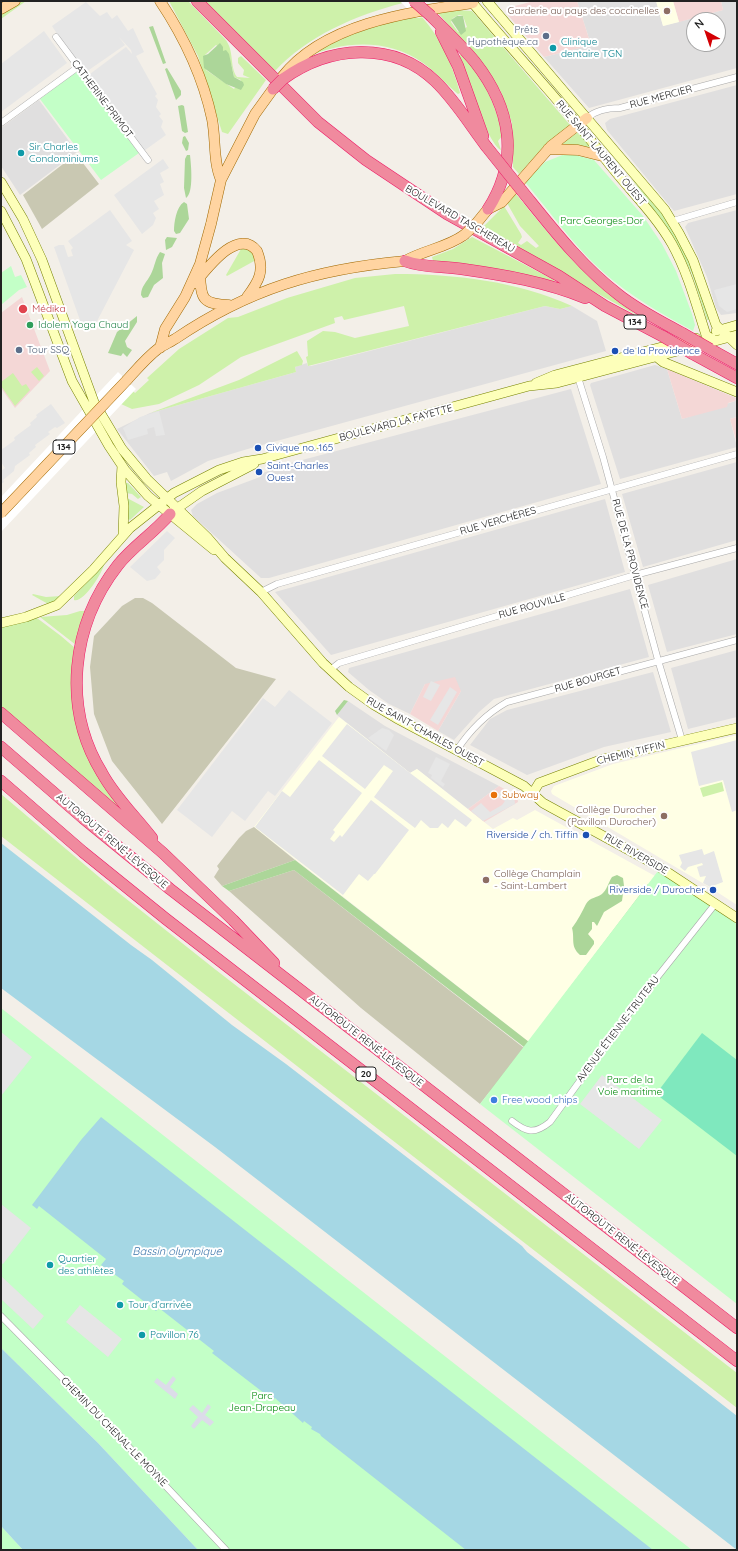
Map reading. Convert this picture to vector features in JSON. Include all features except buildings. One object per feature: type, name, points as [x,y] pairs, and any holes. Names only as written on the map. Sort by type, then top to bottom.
[{"type":"highway","name":"BOULEVARD TASCHEREAU","points":[[197,1],[313,117],[366,160],[437,208],[559,276],[606,306],[737,378]]},
{"type":"highway","points":[[414,1],[432,9],[465,50],[494,91],[503,112],[508,132],[507,160],[502,182],[488,209]]},
{"type":"highway","points":[[432,9],[454,57],[486,146]]},
{"type":"highway","points":[[273,89],[282,78],[314,61],[334,54],[362,51],[391,56],[418,68],[435,81],[486,146]]},
{"type":"highway","name":"134","points":[[486,146],[568,247],[599,278],[638,309],[682,333],[712,345],[737,364]]},
{"type":"highway","points":[[405,261],[418,266],[460,268],[516,278],[570,293],[606,306]]},
{"type":"highway","points":[[163,853],[139,821],[114,792],[95,761],[81,723],[77,704],[76,676],[83,635],[93,606],[103,586],[125,556],[173,511]]},
{"type":"highway","points":[[1,713],[163,853],[233,920],[301,991]]},
{"type":"highway","name":"AUTOROUTE RENÉ-LÉVESQUE","points":[[1,747],[128,855],[301,991],[737,1328]]},
{"type":"highway","name":"20","points":[[1,781],[78,847],[172,924],[737,1361]]},
{"type":"main road","points":[[1,9],[14,1]]},
{"type":"main road","points":[[160,1],[186,45],[203,89],[214,135],[216,169],[221,180]]},
{"type":"main road","points":[[282,78],[297,61],[340,35],[386,18],[472,2]]},
{"type":"main road","points":[[160,348],[165,329],[188,290],[200,264],[221,180],[255,114],[273,89]]},
{"type":"main road","points":[[405,261],[416,255],[448,245],[464,235],[475,225],[488,209],[502,202],[548,149],[586,118]]},
{"type":"main road","points":[[548,149],[578,150],[602,156]]},
{"type":"main road","points":[[188,290],[226,250],[238,245],[250,245],[258,253],[260,270],[258,281],[247,297]]},
{"type":"main road","name":"134","points":[[1,513],[126,380],[160,348],[199,322],[247,297],[283,283],[323,273],[405,261]]},
{"type":"main road","points":[[200,264],[201,293],[206,300],[214,304],[230,305]]},
{"type":"street","points":[[472,2],[486,1]]},
{"type":"street","name":"RUE SAINT-LAURENT OUEST","points":[[486,1],[656,198],[672,221],[693,260],[714,322],[720,330],[733,336]]},
{"type":"street","name":"RUE SAINT-LAURENT OUEST","points":[[472,2],[578,125],[647,209],[671,243],[693,291],[706,335]]},
{"type":"street","name":"CATHERINE-PRIMOT","points":[[56,37],[148,160]]},
{"type":"street","points":[[1,123],[78,67]]},
{"type":"street","name":"RUE MERCIER","points":[[586,118],[593,113],[611,108],[620,108],[737,77]]},
{"type":"street","name":"RUE SAINT-CHARLES OUEST","points":[[1,182],[22,219],[42,260],[83,375],[97,407],[125,453],[166,499],[173,511],[202,542],[225,558],[261,592],[330,670],[374,705],[521,784],[533,793]]},
{"type":"street","points":[[672,221],[737,202]]},
{"type":"street","name":"RUE SAINT-CHARLES OUEST","points":[[1,210],[26,259],[72,381],[105,440],[122,466],[158,506],[173,511]]},
{"type":"street","name":"BOULEVARD LA FAYETTE","points":[[1,623],[26,617],[57,606],[89,574],[123,535],[166,499],[210,473],[243,462],[262,459],[529,386],[557,383],[577,373],[656,353],[737,325]]},
{"type":"street","points":[[706,335],[712,345]]},
{"type":"street","points":[[733,336],[737,345]]},
{"type":"street","name":"BOULEVARD LA FAYETTE","points":[[656,353],[712,345],[733,336]]},
{"type":"street","points":[[656,353],[665,363],[737,392]]},
{"type":"street","name":"RUE DE LA PROVIDENCE","points":[[577,373],[612,489],[658,660],[682,740]]},
{"type":"street","name":"RUE VERCHÈRES","points":[[261,592],[277,584],[737,454]]},
{"type":"street","name":"BOULEVARD LA FAYETTE","points":[[173,511],[206,488],[262,459]]},
{"type":"street","points":[[122,466],[121,482],[124,506],[123,535]]},
{"type":"street","name":"RUE ROUVILLE","points":[[330,670],[337,663],[635,575],[737,548]]},
{"type":"street","name":"RUE BOURGET","points":[[457,750],[478,724],[494,709],[507,702],[658,660],[737,640]]},
{"type":"street","name":"CHEMIN TIFFIN","points":[[533,793],[539,782],[597,760],[737,728]]},
{"type":"street","name":"RUE RIVERSIDE","points":[[533,793],[547,805],[658,866],[737,918]]},
{"type":"street","name":"AVENUE ÉTIENNE-TRUTEAU","points":[[512,1121],[524,1130],[529,1131],[542,1128],[550,1122],[632,1009],[716,903]]},
{"type":"street","name":"CHEMIN DU CHENAL-LE MOYNE","points":[[1,1316],[93,1409],[226,1550]]},
{"type":"shaded area","points":[[534,1],[577,1],[591,45],[544,57],[507,14],[511,7]]},
{"type":"shaded area","points":[[577,1],[656,1],[663,26],[686,20],[686,52],[726,52],[726,12],[716,12],[723,10],[721,1],[737,1],[737,68],[589,108],[544,57],[591,45]]},
{"type":"shaded area","name":"Garderie au pays des coccinelles","points":[[656,1],[673,1],[679,22],[663,26]]},
{"type":"shaded area","points":[[673,1],[721,1],[723,10],[716,12],[686,12],[686,20],[679,22]]},
{"type":"shaded area","points":[[86,2],[100,16],[107,12],[112,19],[117,15],[128,31],[133,28],[144,52],[136,56],[157,94],[155,96],[158,100],[156,107],[161,114],[159,116],[163,121],[161,127],[166,135],[141,153],[86,77],[126,47],[132,54],[131,50],[119,37],[125,45],[83,74],[52,26]]},
{"type":"shaded area","points":[[44,31],[67,63],[1,112],[1,64]]},
{"type":"shaded area","points":[[737,85],[737,194],[674,211],[607,130],[605,123],[610,119]]},
{"type":"shaded area","name":"Sir Charles Condominiums","points":[[39,100],[77,152],[20,195],[1,166],[1,128]]},
{"type":"shaded area","points":[[76,154],[99,184],[42,229],[23,195]]},
{"type":"shaded area","points":[[163,159],[169,168],[160,173],[164,182],[160,184],[164,195],[154,201],[159,209],[153,213],[156,218],[153,225],[142,234],[114,195]]},
{"type":"shaded area","points":[[110,210],[132,241],[126,245],[134,250],[95,325],[88,321],[81,323],[54,247],[64,245],[68,257],[73,256],[71,250],[73,248],[68,241]]},
{"type":"shaded area","points":[[737,210],[737,313],[721,315],[716,308],[707,277],[685,227],[688,223]]},
{"type":"shaded area","points":[[737,284],[737,309],[727,312],[719,306],[714,290]]},
{"type":"shaded area","name":"Tour SSQ","points":[[22,297],[50,371],[15,408],[1,388],[1,313]]},
{"type":"shaded area","points":[[545,306],[560,309],[572,306],[597,321],[606,351],[251,448],[208,461],[171,481],[167,472],[154,476],[117,429],[150,413],[296,372],[295,367],[307,363],[308,366],[311,366]]},
{"type":"shaded area","points":[[655,365],[667,369],[682,419],[735,401],[737,398],[737,417],[730,419],[737,447],[620,479],[590,385],[591,383]]},
{"type":"shaded area","points":[[667,369],[736,398],[735,401],[728,403],[727,407],[682,419]]},
{"type":"shaded area","points":[[571,389],[601,484],[269,578],[261,578],[193,516],[191,510],[197,504],[217,493],[260,477],[263,473],[287,464]]},
{"type":"shaded area","points":[[51,404],[65,423],[48,432],[50,434],[35,445],[36,447],[29,453],[30,455],[15,466],[14,471],[3,480],[4,482],[1,484],[1,471],[5,468],[1,462],[1,450],[15,440],[14,438],[16,436],[31,425],[30,423],[37,417],[36,415]]},
{"type":"shaded area","points":[[159,411],[165,435],[156,436],[154,427],[147,429],[148,434],[128,440],[123,428],[140,417]]},
{"type":"shaded area","points":[[737,417],[737,444],[730,419]]},
{"type":"shaded area","points":[[737,462],[737,540],[643,567],[622,494]]},
{"type":"shaded area","points":[[605,499],[625,572],[331,655],[275,592]]},
{"type":"shaded area","points":[[167,531],[175,538],[164,550],[164,560],[157,567],[161,572],[155,579],[147,581],[130,567]]},
{"type":"shaded area","points":[[737,559],[737,634],[667,652],[648,585]]},
{"type":"shaded area","points":[[630,589],[649,657],[494,699],[479,712],[454,740],[438,731],[461,691],[425,684],[410,714],[389,704],[369,690],[348,672],[349,668]]},
{"type":"shaded area","points":[[135,598],[143,598],[152,603],[236,668],[276,679],[162,824],[112,761],[94,714],[90,667],[94,636],[122,606]]},
{"type":"shaded area","points":[[737,650],[737,717],[688,729],[671,668]]},
{"type":"shaded area","points":[[653,672],[671,732],[604,747],[527,775],[470,745],[490,719],[507,710]]},
{"type":"shaded area","points":[[455,677],[461,691],[438,731],[410,714],[425,684]]},
{"type":"shaded area","points":[[431,681],[440,685],[431,701],[423,697]]},
{"type":"shaded area","points":[[450,687],[457,692],[438,725],[430,720]]},
{"type":"shaded area","points":[[289,690],[332,723],[275,796],[268,791],[245,821],[232,811],[212,837],[177,810],[263,698],[275,707]]},
{"type":"shaded area","points":[[348,701],[385,726],[499,786],[468,809],[417,769],[410,773],[337,715]]},
{"type":"shaded area","name":"Collège Champlain - Saint-Lambert","points":[[339,717],[410,773],[417,769],[493,829],[513,818],[517,820],[535,810],[655,876],[529,1042],[254,827]]},
{"type":"shaded area","points":[[347,724],[472,820],[466,827],[455,819],[448,828],[442,823],[438,828],[430,828],[421,820],[415,828],[374,797],[393,771],[384,765],[365,789],[322,756]]},
{"type":"shaded area","points":[[382,728],[389,730],[394,735],[386,751],[368,738]]},
{"type":"shaded area","name":"Collège Durocher (Pavillon Durocher)","points":[[737,735],[737,905],[717,892],[718,890],[712,886],[711,888],[552,794],[551,791],[554,786],[613,764]]},
{"type":"shaded area","points":[[737,740],[737,810],[732,812],[723,780],[699,786],[691,752]]},
{"type":"shaded area","points":[[436,757],[450,764],[441,781],[445,784],[443,787],[431,778],[432,775],[428,773]]},
{"type":"shaded area","points":[[319,760],[362,793],[333,830],[335,832],[330,839],[334,842],[340,835],[342,837],[371,800],[409,830],[368,881],[359,874],[343,895],[255,827],[282,791],[290,797]]},
{"type":"shaded area","points":[[499,786],[517,796],[518,802],[484,822],[468,809]]},
{"type":"shaded area","points":[[501,790],[514,797],[515,804],[483,821],[471,811],[481,803],[490,812],[502,805],[505,801],[497,797]]},
{"type":"shaded area","points":[[254,827],[295,860],[222,886],[214,877],[219,869],[217,866],[239,838],[246,831]]},
{"type":"shaded area","points":[[702,849],[704,855],[714,851],[723,882],[710,887],[703,883],[706,876],[700,877],[697,867],[703,865],[702,863],[688,867],[685,871],[680,867],[682,863],[679,855]]},
{"type":"shaded area","points":[[294,870],[524,1048],[480,1104],[361,1008],[229,891]]},
{"type":"shaded area","points":[[1,1032],[32,1057],[1,1096]]},
{"type":"shaded area","points":[[602,1075],[662,1120],[639,1149],[580,1104]]},
{"type":"shaded area","points":[[1,1204],[31,1228],[3,1264],[1,1263]]},
{"type":"shaded area","points":[[1,1276],[44,1316],[33,1329],[1,1299]]},
{"type":"shaded area","points":[[80,1305],[122,1339],[108,1357],[66,1322]]},
{"type":"shaded area","points":[[173,1376],[176,1379],[170,1387],[178,1394],[175,1399],[154,1382],[157,1378],[166,1385]]},
{"type":"shaded area","points":[[208,1404],[211,1407],[205,1415],[214,1422],[210,1426],[202,1420],[194,1429],[191,1426],[198,1417],[189,1409],[193,1405],[202,1413]]},
{"type":"green space","points":[[21,1],[26,1],[1,19],[1,14]]},
{"type":"green space","points":[[169,1],[188,1],[225,39],[230,48],[233,68],[237,77],[250,78],[243,75],[244,70],[238,63],[238,58],[241,56],[266,80],[228,134],[222,132],[198,56]],"holes":[[[216,45],[224,51],[229,59],[234,77],[241,80],[234,89],[206,70],[205,55]]]},
{"type":"green space","points":[[203,1],[400,1],[403,3],[368,14],[333,28],[301,48],[274,72]]},
{"type":"green space","points":[[457,10],[472,11],[570,125],[545,145],[519,174],[513,167],[512,123],[500,90],[483,64],[437,12]],"holes":[[[459,15],[463,16],[467,27],[458,32],[451,22],[453,18]]]},
{"type":"green space","points":[[414,16],[416,18],[422,17],[441,44],[454,72],[460,93],[458,94],[437,74],[410,55],[382,46],[352,45],[337,47],[308,57],[346,37]]},
{"type":"green space","points":[[457,16],[463,16],[466,31],[461,35],[451,20]]},
{"type":"green space","points":[[153,26],[166,63],[163,64],[149,27]]},
{"type":"green space","points":[[220,43],[223,47],[223,51],[226,50],[229,54],[234,77],[243,82],[244,85],[241,90],[226,84],[204,68],[203,56],[208,54]]},
{"type":"green space","points":[[462,54],[477,72],[488,92],[503,135],[498,141],[501,150],[495,145],[483,122],[459,56]]},
{"type":"green space","points":[[167,68],[181,91],[181,95],[176,100],[165,69]]},
{"type":"green space","points":[[77,71],[139,153],[101,180],[40,99]]},
{"type":"green space","points":[[178,106],[184,106],[188,132],[185,133],[182,131]]},
{"type":"green space","points":[[578,132],[593,150],[559,146]]},
{"type":"green space","points":[[185,136],[189,143],[188,150],[186,151],[182,143],[183,137]]},
{"type":"green space","name":"Parc Georges-Dor","points":[[565,154],[571,154],[594,160],[643,216],[662,244],[676,271],[692,314],[695,325],[693,331],[635,297],[613,281],[592,262],[572,240],[525,182],[545,162]]},
{"type":"green space","points":[[187,155],[190,155],[191,185],[189,195],[186,198],[184,188],[185,159]]},
{"type":"green space","points":[[631,178],[660,211],[676,234],[693,270],[709,320],[707,320],[692,274],[675,239]]},
{"type":"green space","points":[[516,194],[559,245],[588,275],[603,289],[640,317],[481,229],[504,206],[521,234],[522,237],[518,243],[521,245],[527,241],[536,248],[539,246],[520,226],[507,203]]},
{"type":"green space","points":[[184,202],[187,204],[189,219],[180,233],[176,234],[174,231],[174,224],[176,215],[181,204]]},
{"type":"green space","points":[[167,237],[177,238],[172,247],[166,250],[165,240]]},
{"type":"green space","points":[[472,237],[554,280],[554,282],[486,267],[433,261],[432,257],[453,249]]},
{"type":"green space","points":[[245,247],[252,251],[256,260],[227,276],[226,275],[241,249]]},
{"type":"green space","points":[[160,252],[165,254],[162,263],[163,278],[154,285],[148,297],[143,298],[141,295],[142,289],[151,274]]},
{"type":"green space","points":[[11,266],[15,277],[21,275],[27,287],[19,290],[1,305],[1,273]]},
{"type":"green space","points":[[395,274],[440,275],[508,285],[530,290],[572,306],[560,309],[545,306],[308,366],[306,357],[308,356],[307,341],[323,331],[335,332],[355,338],[409,326],[404,306],[344,320],[342,316],[334,318],[335,323],[241,357],[199,385],[159,404],[132,409],[121,404],[133,391],[135,393],[149,380],[147,378],[179,349],[228,318],[238,317],[287,298],[355,278]]},
{"type":"green space","points":[[137,316],[137,322],[125,341],[127,347],[132,350],[127,357],[123,353],[121,356],[108,353],[117,332]]},
{"type":"green space","points":[[297,351],[303,361],[302,365],[295,367],[296,372],[150,413],[239,380]]},
{"type":"green space","points":[[37,367],[44,376],[39,381],[31,372]]},
{"type":"green space","points":[[13,373],[22,386],[26,384],[30,390],[15,406],[1,386],[1,382]]},
{"type":"green space","points":[[124,483],[128,483],[141,497],[138,499],[132,494],[126,493]]},
{"type":"green space","points":[[127,498],[144,507],[130,520],[126,518]]},
{"type":"green space","points":[[104,565],[92,587],[83,597],[78,600],[74,600],[74,596]]},
{"type":"green space","points":[[32,595],[46,597],[61,596],[50,605]]},
{"type":"green space","points":[[84,611],[85,615],[76,645],[40,617],[67,615]]},
{"type":"green space","points":[[37,618],[75,648],[72,664],[76,718],[135,823],[1,707],[1,627]]},
{"type":"green space","points":[[344,700],[348,701],[337,715],[335,711]]},
{"type":"green space","points":[[722,782],[724,791],[703,797],[700,788]]},
{"type":"green space","points":[[1,794],[105,882],[216,970],[737,1373],[737,1408],[1,836]]},
{"type":"green space","points":[[295,860],[529,1042],[534,1048],[539,1046],[538,1039],[544,1037],[537,1031],[648,884],[656,885],[665,889],[670,885],[704,906],[678,939],[670,935],[663,937],[662,940],[666,941],[663,952],[666,955],[625,1007],[567,1086],[559,1093],[543,1113],[529,1117],[525,1124],[515,1118],[516,1114],[514,1109],[497,1100],[489,1092],[524,1047],[294,870],[229,891],[222,886]],"holes":[[[650,897],[672,906],[670,911],[665,913],[651,909],[645,901]]]},
{"type":"green space","name":"Parc de la Voie maritime","points":[[658,871],[737,924],[737,1304],[480,1104]]},
{"type":"green space","points":[[617,875],[623,878],[624,886],[622,901],[604,912],[597,926],[594,922],[592,922],[592,929],[588,934],[594,941],[594,944],[586,955],[580,955],[575,949],[572,928],[586,904],[602,894],[612,877]]},
{"type":"green space","name":"Parc Jean-Drapeau","points":[[1,1008],[692,1550],[198,1550],[98,1443],[1,1348]]},
{"type":"green space","points":[[702,1033],[737,1060],[737,1156],[656,1094]]},
{"type":"green space","points":[[1,1526],[23,1550],[1,1550]]},
{"type":"water","points":[[1,843],[152,960],[232,1025],[286,1064],[522,1246],[527,1252],[737,1416],[737,1550],[215,1147],[1,988]]},
{"type":"water","name":"Bassin olympique","points":[[101,1117],[653,1550],[466,1550],[320,1434],[311,1429],[312,1427],[304,1421],[303,1423],[275,1398],[273,1400],[212,1353],[214,1351],[159,1308],[156,1311],[122,1284],[124,1281],[101,1265],[106,1259],[39,1206],[37,1209],[32,1205],[81,1140]]},
{"type":"water","points":[[1,1348],[98,1443],[198,1550],[23,1550],[1,1526]]},
{"type":"pier","points":[[424,1],[439,15],[416,18],[401,2]]},
{"type":"pier","points":[[118,372],[136,389],[1,532],[1,497]]},
{"type":"place","name":"Garderie au pays des coccinelles","points":[[667,11]]},
{"type":"place","name":"Prêts Hypothèque.ca","points":[[546,36]]},
{"type":"place","name":"Clinique dentaire TGN","points":[[553,48]]},
{"type":"place","name":"Sir Charles Condominiums","points":[[21,153]]},
{"type":"place","name":"Médika","points":[[23,309]]},
{"type":"place","name":"Idolem Yoga Chaud","points":[[30,325]]},
{"type":"place","name":"Tour SSQ","points":[[19,350]]},
{"type":"place","name":"de la Providence","points":[[615,351]]},
{"type":"place","name":"Civique no. 165","points":[[258,448]]},
{"type":"place","name":"Saint-Charles Ouest","points":[[259,472]]},
{"type":"place","name":"Subway","points":[[494,795]]},
{"type":"place","name":"Collège Durocher (Pavillon Durocher)","points":[[664,816]]},
{"type":"place","name":"Riverside / ch. Tiffin","points":[[586,835]]},
{"type":"place","name":"Collège Champlain - Saint-Lambert","points":[[486,880]]},
{"type":"place","name":"Riverside / Durocher","points":[[713,890]]},
{"type":"place","name":"Free wood chips","points":[[494,1100]]},
{"type":"place","name":"Quartier des athlètes","points":[[50,1265]]},
{"type":"place","name":"Tour d'arrivée","points":[[120,1305]]},
{"type":"place","name":"Pavillon 76","points":[[142,1335]]}]
